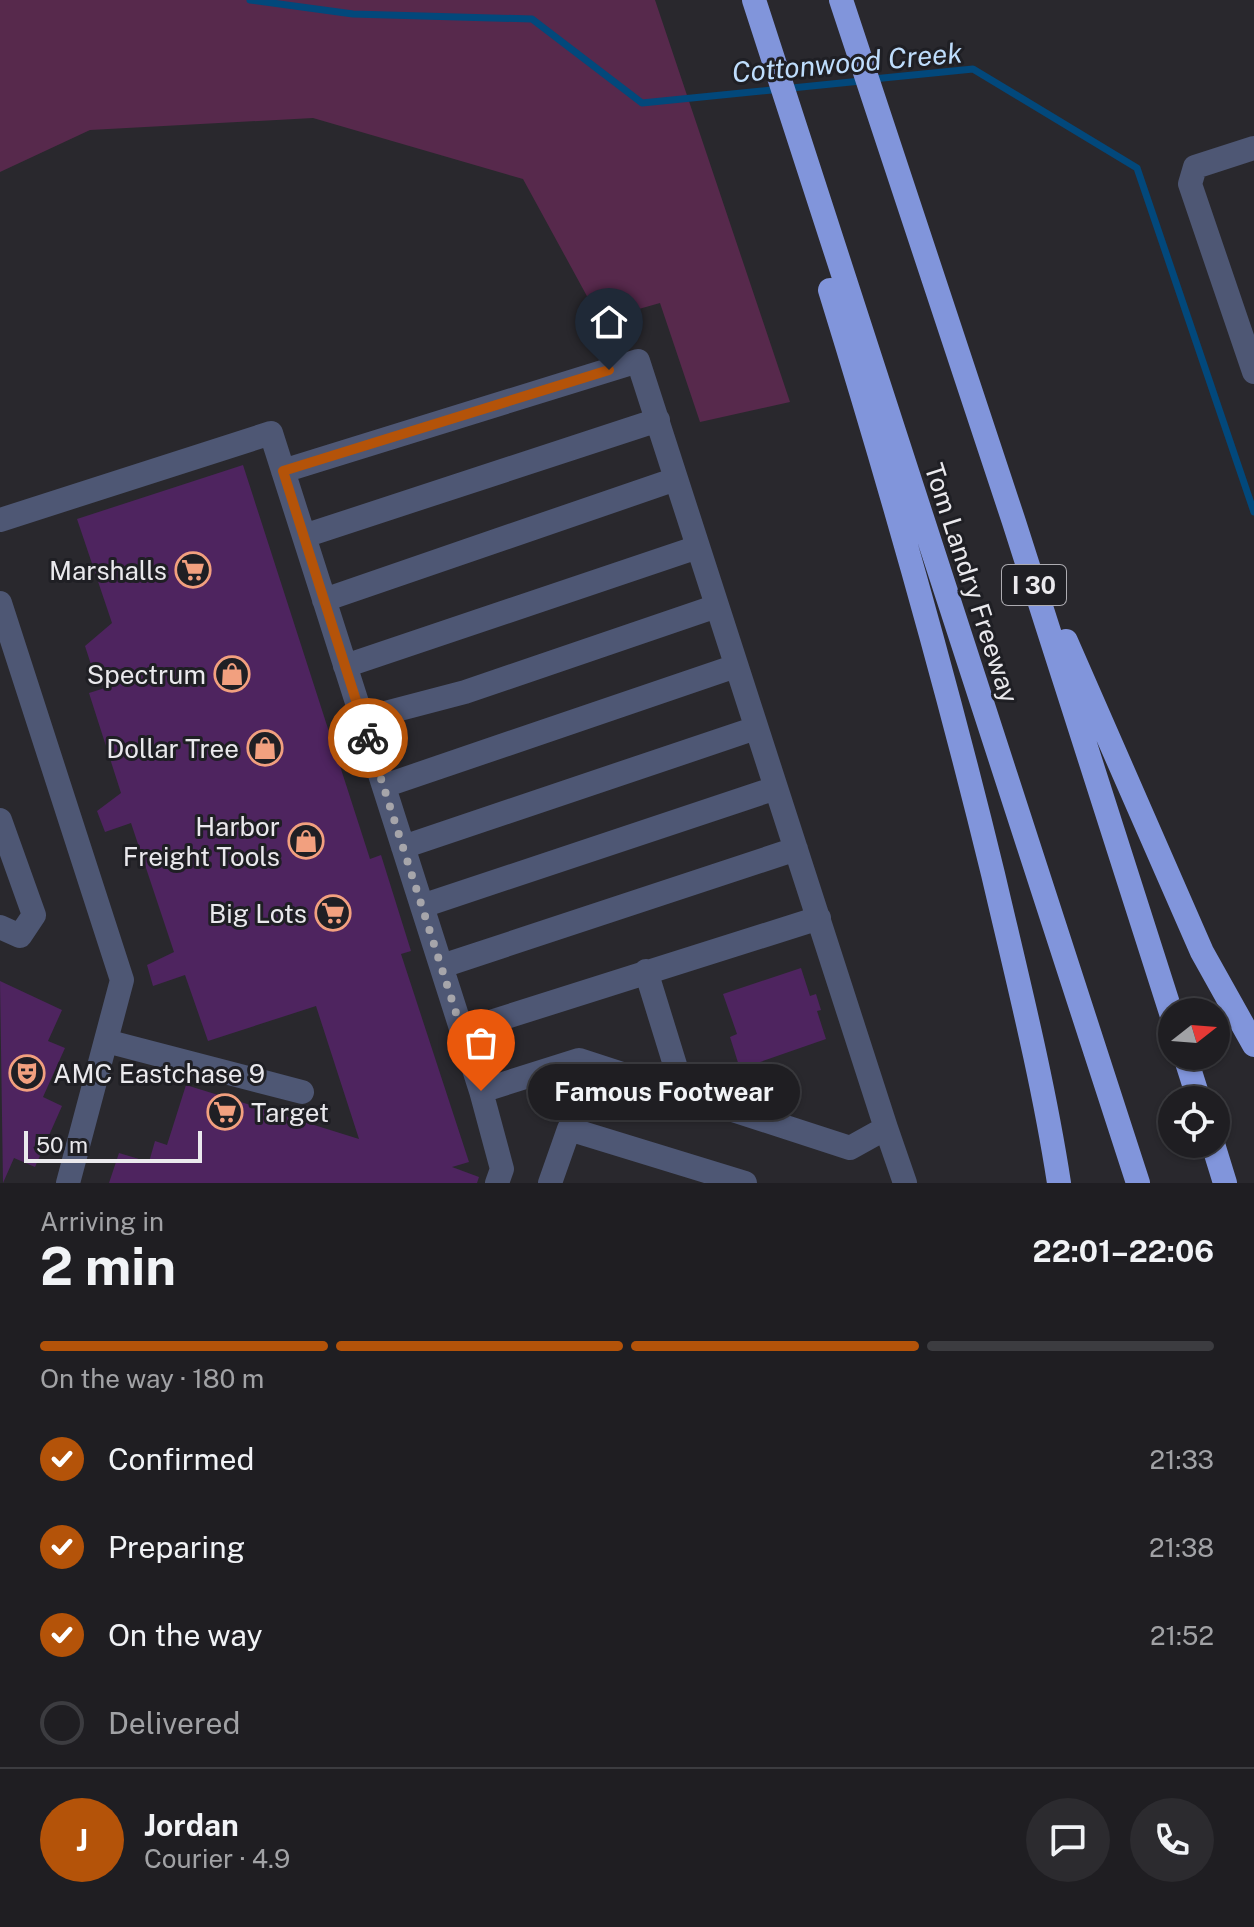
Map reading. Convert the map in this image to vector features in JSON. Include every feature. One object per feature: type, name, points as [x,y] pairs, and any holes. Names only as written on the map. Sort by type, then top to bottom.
[{"type":"highway","name":"Tom Landry Freeway","points":[[754,0],[1138,1183]]},
{"type":"highway","name":"I 30","points":[[841,0],[1014,522],[1166,998]]},
{"type":"highway","points":[[822,212],[825,273],[904,528],[954,716],[1038,1061],[1059,1183]]},
{"type":"highway","points":[[1014,522],[1202,952],[1254,1045]]},
{"type":"highway","points":[[1217,1158],[1225,1183]]},
{"type":"lane","points":[[1254,148],[1195,167],[1190,184],[1254,372]]},
{"type":"lane","points":[[283,471],[638,361],[905,1183]]},
{"type":"lane","points":[[304,536],[658,420]]},
{"type":"lane","points":[[0,520],[271,433],[481,1091],[502,1169],[500,1182]]},
{"type":"lane","points":[[324,600],[676,479]]},
{"type":"lane","points":[[345,666],[443,630],[698,547]]},
{"type":"lane","points":[[0,603],[122,980],[68,1183]]},
{"type":"lane","points":[[362,719],[465,692],[717,606]]},
{"type":"lane","points":[[384,786],[736,666]]},
{"type":"lane","points":[[403,847],[756,728]]},
{"type":"lane","points":[[422,906],[776,788]]},
{"type":"lane","points":[[0,820],[34,915],[20,936],[0,927]]},
{"type":"lane","points":[[442,966],[796,849]]},
{"type":"lane","points":[[462,1031],[819,918]]},
{"type":"lane","points":[[646,971],[684,1094]]},
{"type":"lane","points":[[106,1041],[302,1092]]},
{"type":"lane","points":[[481,1091],[579,1060],[850,1148],[886,1128]]},
{"type":"lane","points":[[550,1183],[569,1129],[745,1183]]},
{"type":"shaded area","points":[[0,0],[655,0],[790,402],[700,422],[660,303],[600,320],[523,179],[313,118],[90,130],[0,172]]},
{"type":"building","points":[[243,465],[370,859],[381,855],[411,951],[401,954],[469,1162],[452,1167],[479,1177],[477,1183],[109,1183],[119,1153],[149,1162],[155,1141],[167,1145],[186,1085],[359,1139],[316,1006],[208,1041],[185,975],[153,986],[147,965],[174,952],[131,823],[105,832],[97,811],[121,793],[89,693],[130,680],[126,667],[95,677],[85,646],[112,623],[77,519]]},
{"type":"building","points":[[801,968],[810,996],[816,994],[821,1010],[817,1011],[826,1039],[740,1069],[730,1037],[737,1034],[723,994]]},
{"type":"building","name":"AMC Eastchase 9","points":[[0,981],[62,1010],[48,1041],[65,1048],[43,1097],[62,1106],[35,1167],[14,1158],[3,1183]]},
{"type":"waterway","name":"Cottonwood Creek","points":[[250,0],[353,14],[532,19],[642,103],[861,81]]},
{"type":"waterway","name":"Cottonwood Creek","points":[[873,79],[973,69],[1137,168],[1254,512]]},
{"type":"way so far","points":[[368,738],[481,1091]]},
{"type":"place","name":"Marshalls","points":[[193,570]]},
{"type":"place","name":"Spectrum","points":[[232,674]]},
{"type":"place","name":"Dollar Tree","points":[[265,748]]},
{"type":"place","name":"Harbor Freight Tools","points":[[306,841]]},
{"type":"place","name":"Big Lots","points":[[333,913]]},
{"type":"place","name":"AMC Eastchase 9","points":[[27,1073]]},
{"type":"place","name":"Famous Footwear","points":[[481,1091]]},
{"type":"place","name":"Target","points":[[225,1112]]},
{"type":"route","points":[[368,738],[283,471],[609,370]]}]
